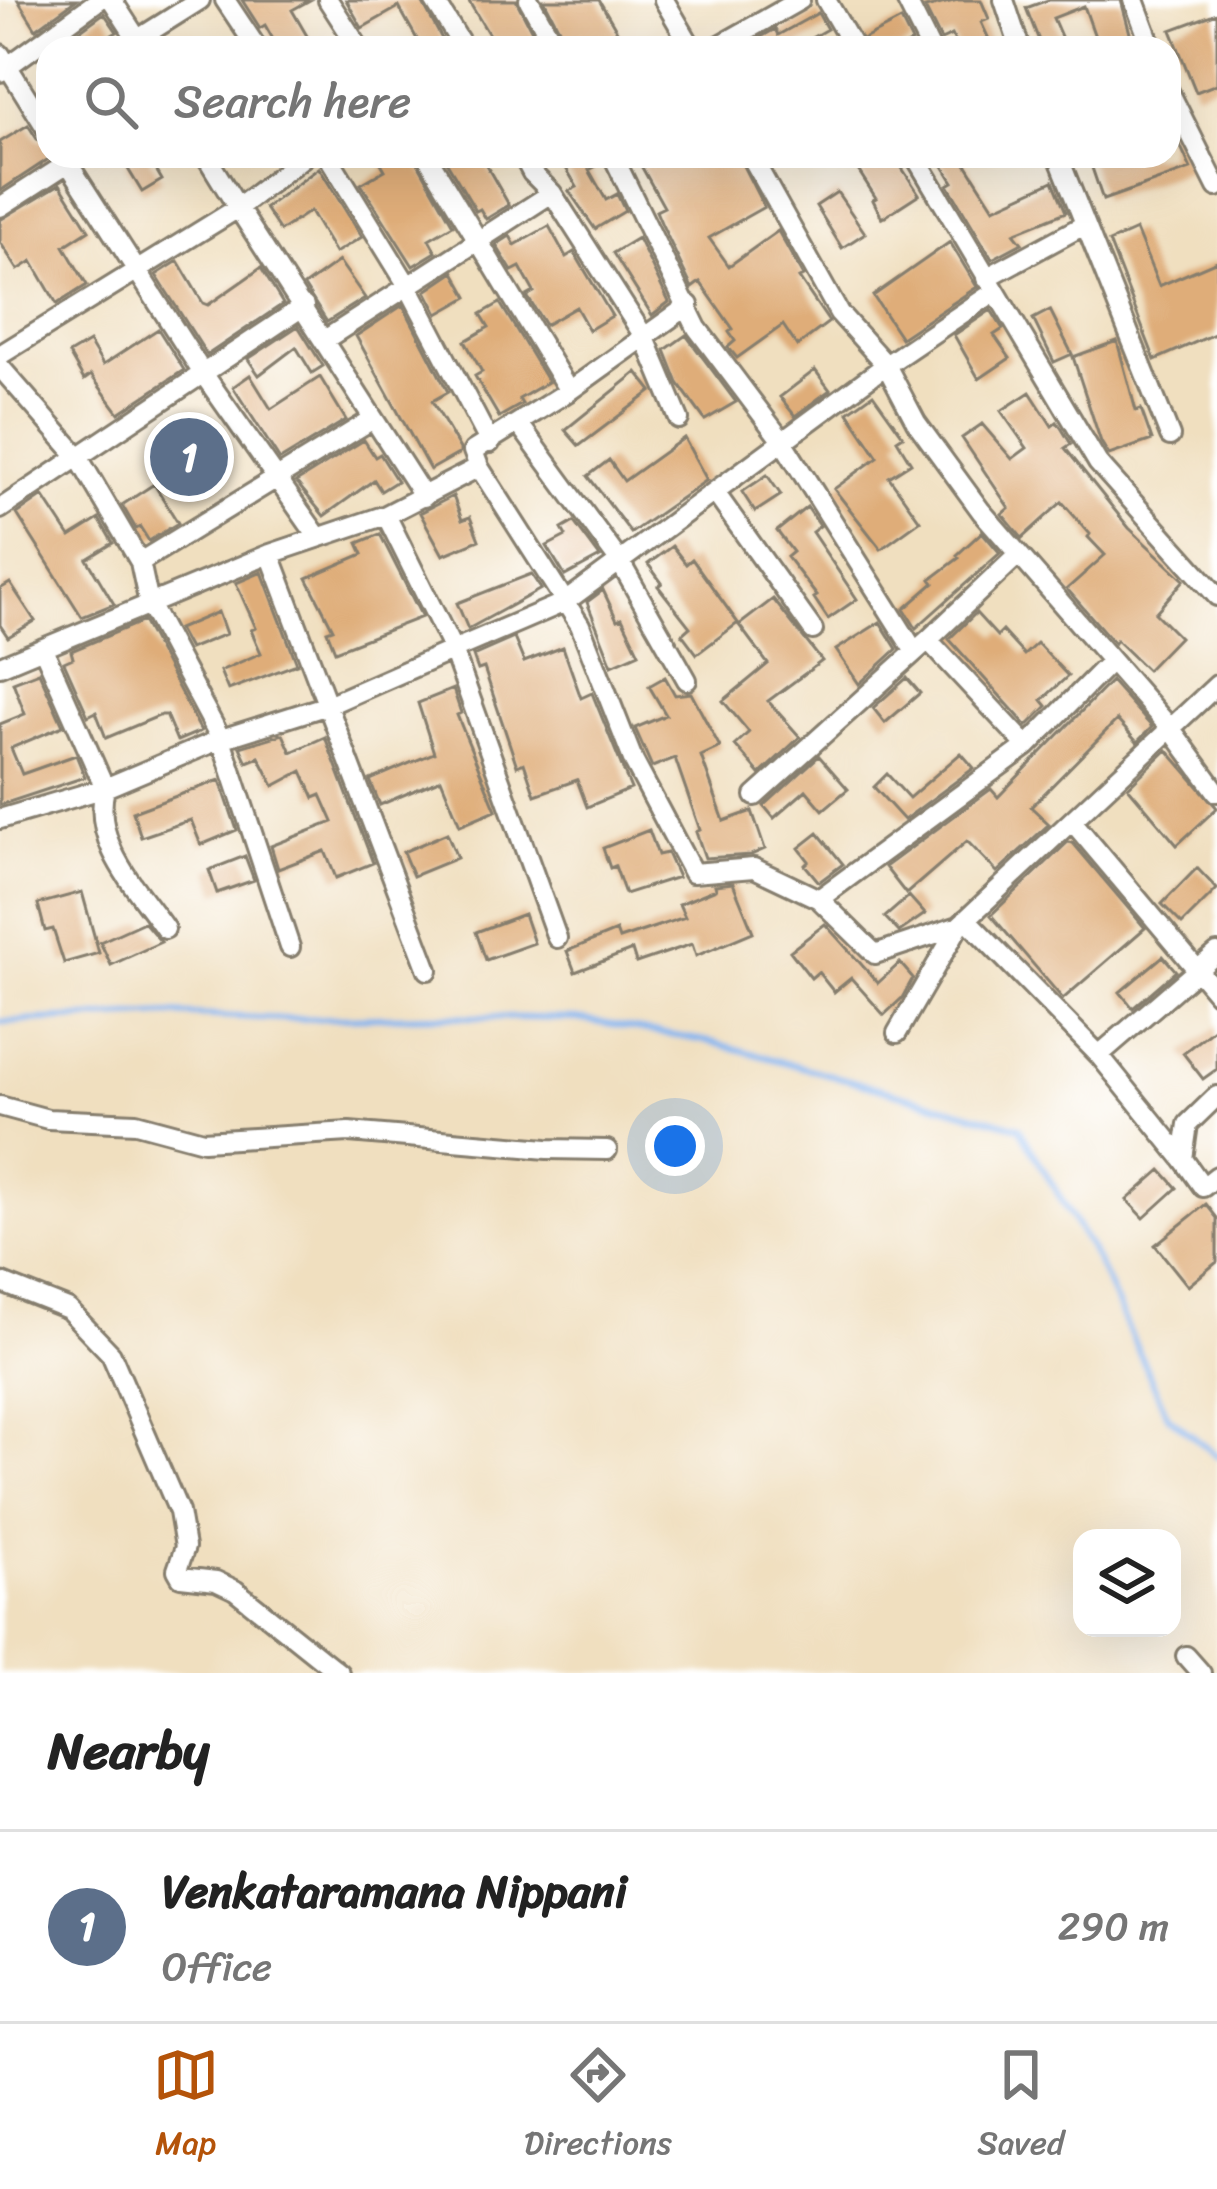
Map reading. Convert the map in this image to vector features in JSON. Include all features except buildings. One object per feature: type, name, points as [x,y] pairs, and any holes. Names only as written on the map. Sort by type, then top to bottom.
[{"type":"street","points":[[45,36],[99,0]]},
{"type":"street","points":[[112,0],[136,36]]},
{"type":"street","points":[[152,36],[200,0]]},
{"type":"street","points":[[225,0],[248,36]]},
{"type":"street","points":[[328,0],[350,36]]},
{"type":"street","points":[[434,0],[456,36]]},
{"type":"street","points":[[529,0],[549,36]]},
{"type":"street","points":[[664,0],[685,36]]},
{"type":"street","points":[[736,36],[800,0]]},
{"type":"street","points":[[826,0],[847,36]]},
{"type":"street","points":[[906,0],[924,36]]},
{"type":"street","points":[[1004,0],[1016,36]]},
{"type":"street","points":[[1134,0],[1148,36]]},
{"type":"street","points":[[36,42],[3,64],[36,112]]},
{"type":"street","points":[[1181,115],[1217,187]]},
{"type":"street","points":[[0,207],[57,168]]},
{"type":"street","points":[[77,168],[136,271],[317,537]]},
{"type":"street","points":[[213,168],[424,497]]},
{"type":"street","points":[[0,355],[238,208],[289,168]]},
{"type":"street","points":[[335,168],[408,286],[490,442]]},
{"type":"street","points":[[434,168],[569,391]]},
{"type":"street","points":[[529,168],[552,193],[645,338],[679,419]]},
{"type":"street","points":[[619,168],[697,328],[782,441],[922,646],[1027,746]]},
{"type":"street","points":[[758,168],[839,314],[886,365],[916,422],[981,511],[1171,729],[1217,792]]},
{"type":"street","points":[[922,168],[1098,463],[1217,596]]},
{"type":"street","points":[[1063,168],[1170,436]]},
{"type":"street","points":[[326,340],[552,193]]},
{"type":"street","points":[[0,819],[105,788],[221,739],[328,704],[565,602],[716,494],[990,285],[1084,225]]},
{"type":"street","points":[[689,305],[569,391],[473,451],[478,467],[580,625],[634,762],[692,872],[754,868],[819,899],[873,953],[963,922]]},
{"type":"street","points":[[0,509],[304,306]]},
{"type":"street","points":[[0,367],[77,455],[140,562],[149,604],[221,739],[290,947]]},
{"type":"street","points":[[140,562],[373,418]]},
{"type":"street","points":[[519,424],[620,562],[686,680]]},
{"type":"street","points":[[1,663],[270,554],[386,515],[478,467]]},
{"type":"street","points":[[716,494],[813,630]]},
{"type":"street","points":[[386,515],[453,650],[557,938]]},
{"type":"street","points":[[270,554],[428,970]]},
{"type":"street","points":[[755,796],[1018,555]]},
{"type":"street","points":[[44,648],[105,788],[100,806],[106,844],[165,929]]},
{"type":"street","points":[[819,899],[1027,746],[1110,662]]},
{"type":"street","points":[[897,1034],[963,922],[1217,686]]},
{"type":"street","points":[[1072,821],[1217,993]]},
{"type":"street","points":[[963,922],[1100,1054],[1183,1160],[1210,1182],[1217,1207]]},
{"type":"street","points":[[1100,1054],[1217,953]]},
{"type":"street","points":[[1183,1160],[1189,1124],[1217,1096]]},
{"type":"street","points":[[0,1106],[48,1119],[136,1123],[202,1142],[349,1132],[607,1150]]},
{"type":"street","points":[[0,1282],[68,1309],[110,1354],[179,1512],[185,1547],[177,1569],[181,1577],[212,1580],[235,1591],[339,1673]]},
{"type":"street","points":[[1186,1656],[1202,1673]]},
{"type":"waterway","points":[[0,1022],[170,1014],[577,1019],[711,1042],[1019,1127],[1097,1261],[1168,1416],[1217,1456]]},
{"type":"place","name":"Venkataramana Nippani","points":[[189,457]]}]
